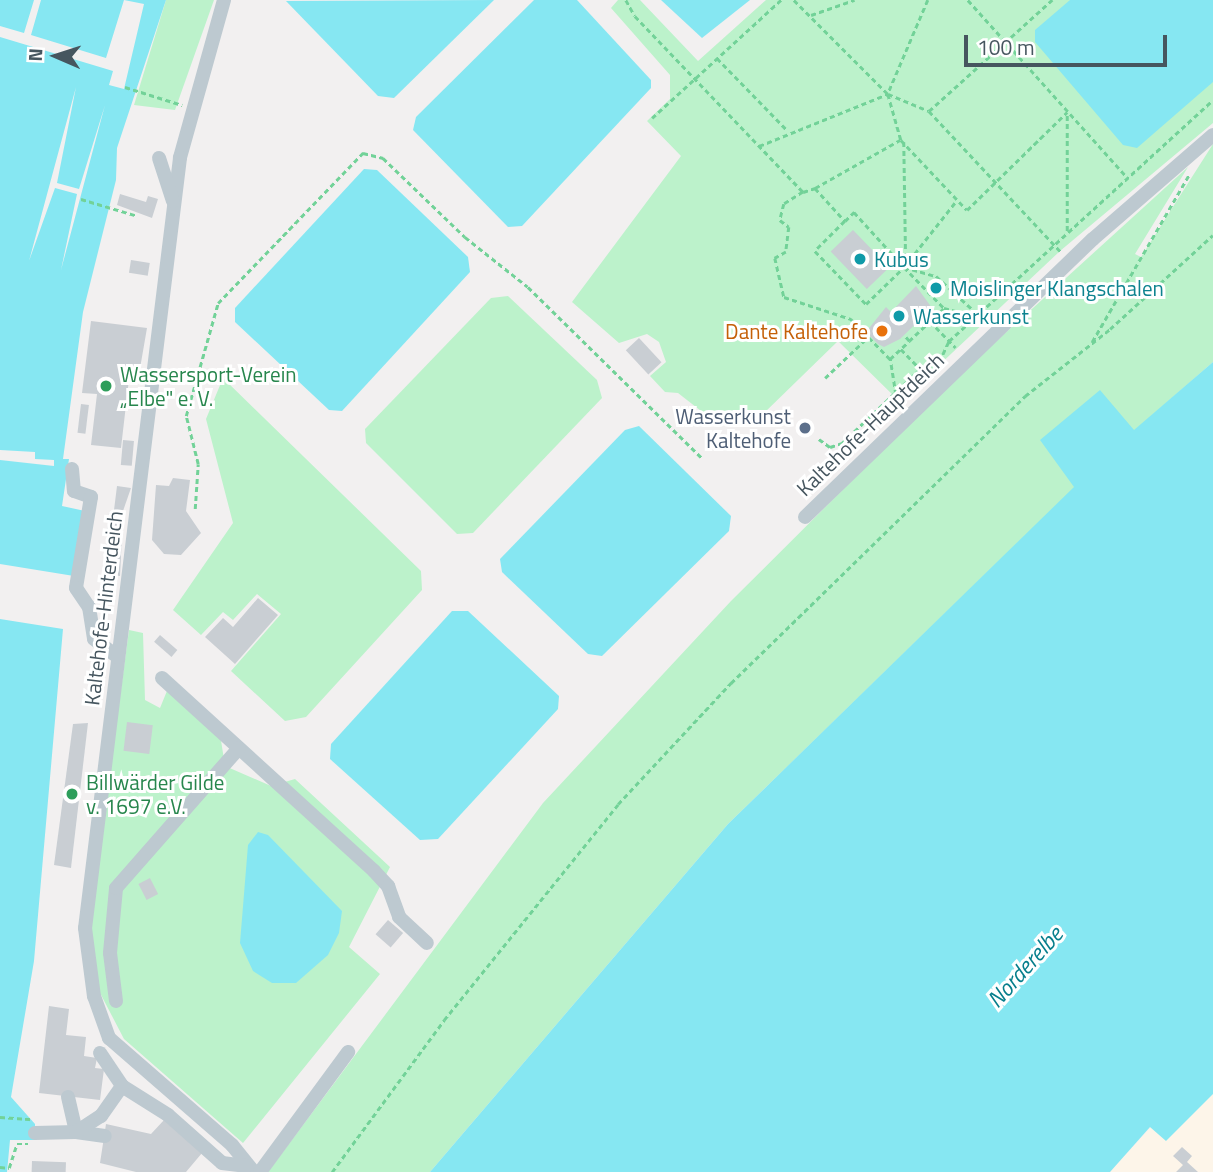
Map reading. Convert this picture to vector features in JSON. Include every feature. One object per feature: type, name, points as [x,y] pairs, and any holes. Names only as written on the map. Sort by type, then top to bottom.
[{"type":"street","name":"Kaltehofe-Hinterdeich","points":[[224,0],[191,107],[174,206],[85,928],[93,996],[117,1047],[232,1145],[250,1170]]},
{"type":"street","name":"Kaltehofe-Hauptdeich","points":[[805,517],[937,386],[1213,135]]},
{"type":"street","points":[[159,158],[174,206]]},
{"type":"street","points":[[72,469],[74,491],[92,497],[76,588],[89,607],[94,639],[118,657]]},
{"type":"street","points":[[162,678],[374,871],[388,886],[399,918],[427,943]]},
{"type":"street","points":[[116,1001],[110,953],[116,888],[239,748]]},
{"type":"street","points":[[100,1054],[122,1086],[168,1115],[222,1163],[250,1170],[296,1120],[348,1052]]},
{"type":"street","points":[[76,1132],[101,1116],[122,1086]]},
{"type":"street","points":[[68,1097],[76,1132]]},
{"type":"street","points":[[37,1126],[51,1134],[76,1132],[105,1136]]},
{"type":"path","points":[[626,0],[693,76],[803,192]]},
{"type":"path","points":[[652,118],[693,76],[781,0]]},
{"type":"path","points":[[794,0],[888,94],[929,111],[1054,244]]},
{"type":"path","points":[[810,16],[854,0]]},
{"type":"path","points":[[904,267],[909,254],[902,141],[888,94],[928,0]]},
{"type":"path","points":[[968,0],[1126,176]]},
{"type":"path","points":[[929,111],[1052,0]]},
{"type":"path","points":[[717,58],[787,130]]},
{"type":"path","points":[[125,87],[184,106]]},
{"type":"path","points":[[758,146],[787,130],[888,94]]},
{"type":"path","points":[[819,439],[830,447],[842,443],[920,369],[939,362],[949,341],[1126,176],[1213,100]]},
{"type":"path","points":[[902,141],[967,210],[1068,112]]},
{"type":"path","points":[[1067,230],[1068,112]]},
{"type":"path","points":[[897,403],[890,359],[851,320],[783,297],[775,258],[786,252],[789,227],[780,220],[784,204],[902,141]]},
{"type":"path","points":[[1091,345],[1193,168],[1194,150]]},
{"type":"path","points":[[195,509],[198,464],[186,416],[218,303],[363,153],[383,158],[465,237],[528,286],[703,459]]},
{"type":"path","points":[[815,188],[845,221]]},
{"type":"path","points":[[80,199],[138,216]]},
{"type":"path","points":[[957,200],[904,267],[866,304],[815,251],[854,212],[904,267],[944,308],[983,319]]},
{"type":"path","points":[[332,1172],[444,1020],[618,804],[731,683],[1025,396],[1091,345],[1213,235]]},
{"type":"path","points":[[904,267],[936,275],[976,317]]},
{"type":"path","points":[[890,359],[944,308]]},
{"type":"path","points":[[930,321],[956,348]]},
{"type":"path","points":[[904,335],[909,341]]},
{"type":"path","points":[[825,378],[868,337]]},
{"type":"path","points":[[901,349],[937,386]]},
{"type":"path","points":[[0,1117],[37,1126]]},
{"type":"path","points":[[0,1167],[9,1168],[16,1144],[49,1143],[51,1134]]},
{"type":"shaded area","points":[[1213,1093],[1213,1172],[1110,1172],[1151,1127],[1166,1140]]},
{"type":"green space","points":[[166,0],[214,0],[175,110],[134,105]]},
{"type":"green space","points":[[618,0],[640,0],[698,61],[766,0],[1213,0],[1213,123],[1060,251],[900,402],[838,341],[761,416],[719,425],[678,393],[665,392],[650,376],[666,362],[659,342],[647,334],[619,343],[572,302],[681,156],[647,121],[670,99],[670,75],[611,8]]},
{"type":"green space","points":[[1213,144],[1213,362],[1134,431],[1041,440],[1075,487],[728,824],[430,1172],[268,1172],[543,803],[731,601],[945,388],[1188,167],[1135,254],[1141,257]]},
{"type":"green space","points":[[508,296],[597,380],[602,398],[473,533],[457,534],[366,443],[365,429],[491,298]]},
{"type":"green space","points":[[223,378],[421,571],[422,590],[306,717],[285,721],[231,671],[281,614],[257,594],[233,620],[223,612],[201,635],[173,610],[233,523],[206,419]]},
{"type":"green space","points":[[129,630],[143,633],[145,700],[160,708],[169,686],[220,734],[225,766],[271,786],[295,779],[390,867],[349,947],[380,974],[243,1143],[124,1039],[99,991],[88,933]]},
{"type":"water","points":[[0,0],[166,0],[117,148],[116,180],[83,312],[63,459],[69,459],[62,506],[85,511],[74,576],[0,564]]},
{"type":"water","points":[[494,0],[394,98],[378,96],[286,1]]},
{"type":"water","points":[[534,0],[577,0],[651,80],[651,88],[522,226],[508,227],[413,130],[416,117]]},
{"type":"water","points":[[661,0],[750,0],[702,38]]},
{"type":"water","points":[[1070,0],[1213,0],[1213,82],[1137,148],[1123,145],[1035,42],[1035,30]]},
{"type":"water","points":[[364,169],[377,170],[468,257],[470,272],[342,411],[329,410],[235,322],[235,308]]},
{"type":"water","name":"Norderelbe","points":[[1213,362],[1213,1094],[1166,1141],[1150,1127],[1110,1172],[430,1172],[728,824],[1074,487],[1040,440],[1100,390],[1134,430]]},
{"type":"water","points":[[639,426],[731,516],[729,531],[602,656],[588,654],[502,572],[500,559],[625,430]]},
{"type":"water","points":[[452,611],[468,611],[559,696],[558,709],[438,839],[420,840],[330,759],[331,744]]},
{"type":"water","points":[[0,619],[63,629],[34,961],[11,1097],[35,1124],[35,1140],[10,1140],[7,1172],[0,1172]]},
{"type":"water","points":[[258,832],[268,835],[342,911],[339,933],[328,955],[296,983],[272,983],[253,971],[240,943],[248,845]]},
{"type":"pier","points":[[34,0],[41,0],[31,35],[106,58],[124,0],[144,4],[124,89],[109,85],[113,71],[0,37],[0,26],[24,33]]},
{"type":"pier","points":[[76,87],[57,183],[79,189],[105,105],[61,270],[77,194],[55,188],[29,261]]},
{"type":"pier","points":[[0,450],[35,452],[35,459],[54,460],[54,466],[0,460]]},
{"type":"building","points":[[120,194],[146,202],[148,196],[158,199],[152,218],[117,205]]},
{"type":"building","name":"Kubus","points":[[853,230],[889,267],[867,289],[831,252]]},
{"type":"building","points":[[131,260],[150,263],[148,276],[129,273]]},
{"type":"building","name":"Wasserkunst","points":[[916,286],[932,308],[900,339],[884,347],[878,344],[866,332],[886,307],[891,312]]},
{"type":"building","name":"Wassersport-Verein „Elbe\" e. V.","points":[[91,321],[147,328],[138,380],[129,379],[121,448],[91,445],[97,394],[82,393]]},
{"type":"building","points":[[639,338],[662,362],[648,374],[626,350]]},
{"type":"building","points":[[81,404],[89,405],[85,434],[77,433]]},
{"type":"building","points":[[123,440],[134,441],[132,466],[121,465]]},
{"type":"building","points":[[173,478],[190,480],[186,511],[201,533],[181,555],[164,554],[152,540],[156,485],[169,486]]},
{"type":"building","points":[[117,486],[131,488],[123,511],[114,510]]},
{"type":"building","points":[[109,513],[123,514],[120,576],[103,574]]},
{"type":"building","points":[[258,598],[278,615],[235,664],[205,637],[223,618],[233,627]]},
{"type":"building","points":[[160,635],[177,650],[171,657],[154,642]]},
{"type":"building","points":[[127,722],[153,725],[149,754],[123,751]]},
{"type":"building","name":"Billwärder Gilde v. 1697 e.V.","points":[[88,723],[71,868],[54,865],[73,724]]},
{"type":"building","points":[[150,878],[158,894],[147,900],[138,884]]},
{"type":"building","points":[[388,920],[403,933],[391,947],[376,934]]},
{"type":"building","points":[[49,1006],[69,1009],[66,1035],[86,1037],[84,1056],[97,1058],[95,1068],[104,1069],[100,1100],[39,1093]]},
{"type":"building","points":[[164,1120],[202,1153],[186,1172],[136,1172],[100,1163],[106,1124],[151,1134]]},
{"type":"building","points":[[1182,1147],[1192,1156],[1187,1162],[1198,1172],[1176,1172],[1183,1165],[1173,1156]]},
{"type":"building","points":[[32,1161],[66,1162],[66,1172],[32,1172]]},
{"type":"place","name":"Kubus","points":[[860,259]]},
{"type":"place","name":"Moislinger Klangschalen","points":[[936,288]]},
{"type":"place","name":"Wasserkunst","points":[[899,316]]},
{"type":"place","name":"Dante Kaltehofe","points":[[882,331]]},
{"type":"place","name":"Wassersport-Verein „Elbe\" e. V.","points":[[106,386]]},
{"type":"place","name":"Wasserkunst Kaltehofe","points":[[805,428]]},
{"type":"place","name":"Billwärder Gilde v. 1697 e.V.","points":[[72,794]]}]
